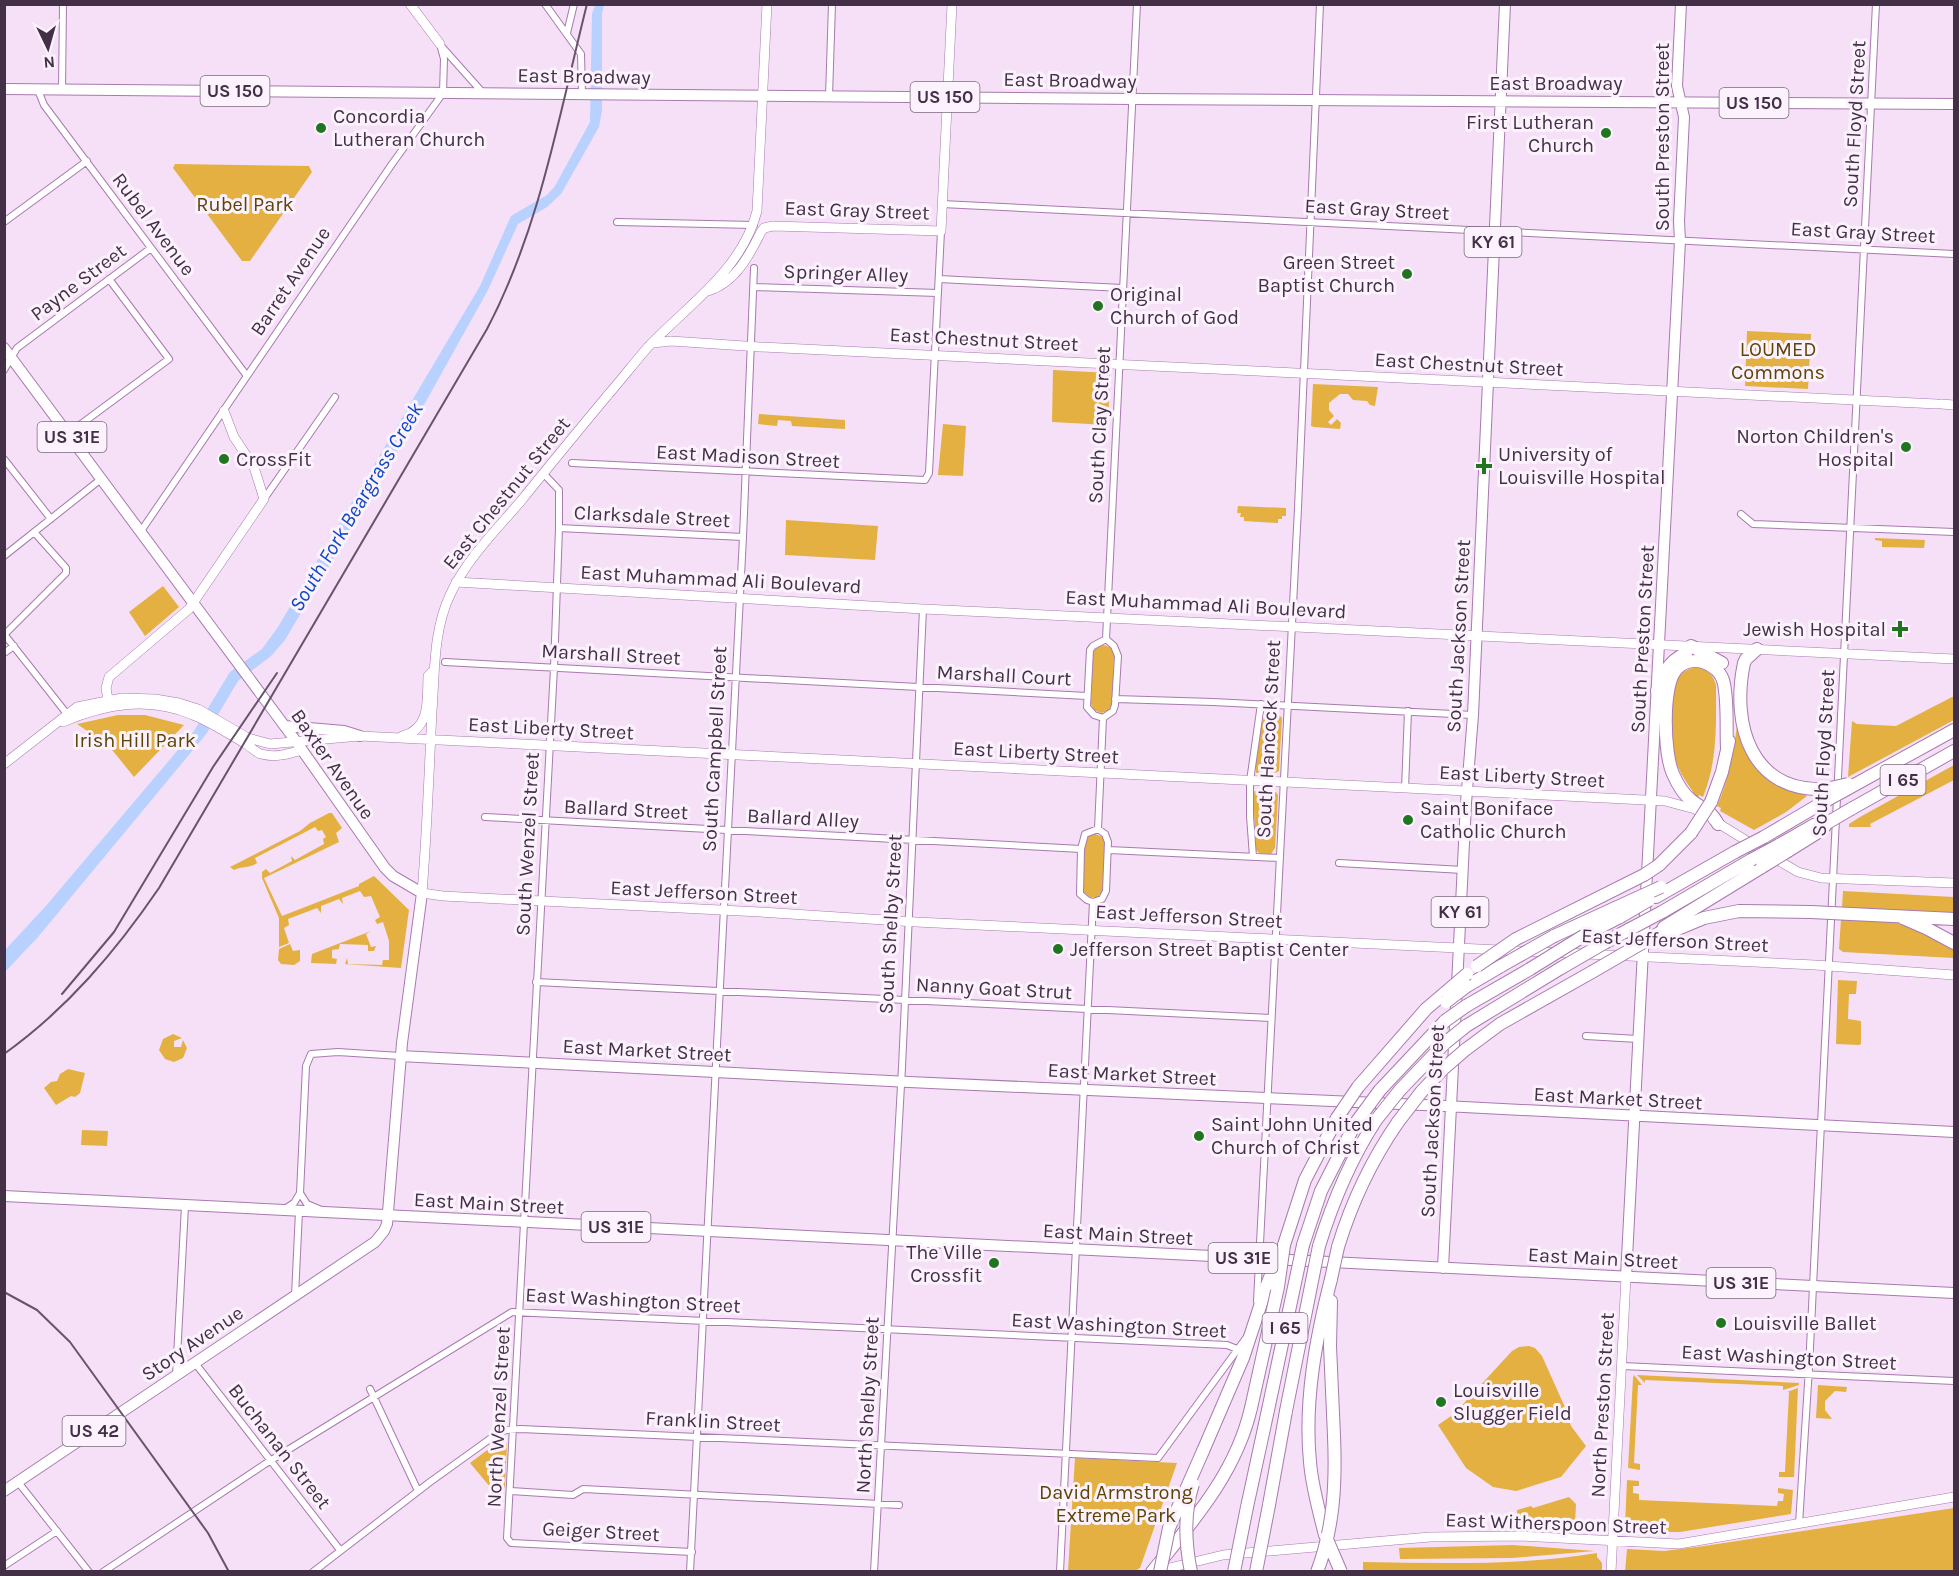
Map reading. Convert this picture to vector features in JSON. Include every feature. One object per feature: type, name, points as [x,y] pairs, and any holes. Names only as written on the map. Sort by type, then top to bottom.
[{"type":"highway","points":[[1692,646],[1710,655],[1724,666],[1732,684],[1730,738],[1726,748]]},
{"type":"highway","points":[[1757,649],[1744,663],[1742,693],[1743,731],[1751,751],[1761,766],[1779,779],[1827,795]]},
{"type":"highway","points":[[1657,691],[1663,672],[1678,657],[1696,652],[1710,655]]},
{"type":"highway","points":[[1160,1572],[1169,1528],[1243,1358],[1305,1180],[1337,1118],[1358,1087],[1426,1009],[1446,997],[1516,939],[1644,875],[1659,865],[1691,834],[1711,802],[1722,772],[1726,748],[1724,683],[1719,671],[1710,664],[1697,660],[1685,662],[1676,669],[1670,680],[1666,740],[1668,757],[1672,772],[1682,790],[1690,800],[1712,813],[1718,824]]},
{"type":"highway","name":"I 65","points":[[1234,1572],[1303,1245],[1321,1191],[1355,1124],[1380,1090],[1445,1022],[1466,1006],[1586,935],[1617,913],[1764,837],[1827,795],[1862,781],[1954,730]]},
{"type":"highway","name":"I 65","points":[[1256,1572],[1319,1246],[1345,1175],[1376,1120],[1400,1090],[1445,1042],[1466,1026],[1606,942],[1757,864],[1784,848],[1814,825],[1827,823],[1954,751]]},
{"type":"highway","points":[[1331,1572],[1310,1465],[1309,1412],[1320,1328],[1338,1247],[1362,1181],[1380,1148],[1422,1091],[1465,1050],[1500,1024],[1661,932],[1664,927],[1757,864]]},
{"type":"highway","points":[[1661,932],[1668,933],[1698,920],[1739,911],[1954,919]]},
{"type":"highway","points":[[1470,976],[1501,966],[1554,936],[1617,913]]},
{"type":"highway","points":[[1899,917],[1954,943]]},
{"type":"highway","points":[[1154,1572],[1214,1493],[1243,1437],[1278,1287],[1284,1245]]},
{"type":"highway","points":[[1317,1572],[1331,1523],[1335,1485],[1330,1346],[1331,1279]]},
{"type":"highway","points":[[1191,1572],[1187,1545],[1187,1519],[1191,1490],[1203,1451]]},
{"type":"highway","points":[[1325,1535],[1341,1572]]},
{"type":"main road","name":"South Jackson Street","points":[[1443,1268],[1458,947],[1473,715],[1486,383],[1505,4]]},
{"type":"main road","name":"South Preston Street","points":[[1626,1277],[1680,241],[1684,117],[1677,86],[1681,4]]},
{"type":"main road","name":"East Broadway","points":[[4,89],[1954,104]]},
{"type":"main road","name":"Baxter Avenue","points":[[4,348],[250,678],[385,868],[393,876],[422,893]]},
{"type":"main road","points":[[285,726],[344,731],[360,736]]},
{"type":"main road","points":[[4,1196],[387,1216],[400,1056],[422,893]]},
{"type":"main road","name":"East Market Street","points":[[400,1056],[1954,1132]]},
{"type":"main road","name":"East Main Street","points":[[387,1216],[1954,1293]]},
{"type":"main road","name":"Story Avenue","points":[[4,1491],[375,1242],[384,1232],[387,1216]]},
{"type":"street","points":[[62,90],[63,4]]},
{"type":"street","points":[[410,4],[440,44],[484,93]]},
{"type":"street","points":[[545,4],[582,57],[586,94]]},
{"type":"street","points":[[567,33],[574,4]]},
{"type":"street","points":[[653,342],[690,305],[708,291],[738,256],[754,225],[757,211],[767,4]]},
{"type":"street","points":[[829,96],[832,4]]},
{"type":"street","points":[[935,355],[952,4]]},
{"type":"street","name":"South Clay Street","points":[[1106,639],[1137,4]]},
{"type":"street","name":"South Hancock Street","points":[[1158,1458],[1246,1338],[1256,1318],[1298,508],[1320,4]]},
{"type":"street","name":"South Floyd Street","points":[[1799,1524],[1809,1374],[1876,4]]},
{"type":"street","points":[[440,44],[444,59],[443,93]]},
{"type":"street","name":"Rubel Avenue","points":[[38,90],[44,105],[247,376]]},
{"type":"street","name":"Barret Avenue","points":[[141,531],[443,93]]},
{"type":"street","points":[[761,137],[766,144],[763,218],[766,223],[773,226]]},
{"type":"street","points":[[4,222],[87,161]]},
{"type":"street","name":"East Gray Street","points":[[942,204],[1954,254]]},
{"type":"street","points":[[617,222],[754,225]]},
{"type":"street","points":[[708,291],[728,280],[745,261],[764,228],[773,226]]},
{"type":"street","name":"East Gray Street","points":[[773,226],[941,231]]},
{"type":"street","name":"Payne Street","points":[[4,370],[17,348],[151,248]]},
{"type":"street","name":"South Campbell Street","points":[[690,1572],[699,1437],[729,830],[754,268]]},
{"type":"street","points":[[69,433],[169,359],[109,279]]},
{"type":"street","points":[[939,279],[1122,288]]},
{"type":"street","name":"Springer Alley","points":[[754,286],[938,293]]},
{"type":"street","name":"East Chestnut Street","points":[[422,893],[434,670],[439,631],[448,599],[462,572],[653,342],[671,341],[1954,405]]},
{"type":"street","name":"East Madison Street","points":[[572,463],[922,481],[929,473],[935,355]]},
{"type":"street","points":[[4,764],[67,714],[85,704],[108,703],[106,688],[109,677],[189,609],[335,397]]},
{"type":"street","points":[[224,411],[234,437],[254,467],[264,498]]},
{"type":"street","points":[[4,459],[51,519]]},
{"type":"street","name":"South Wenzel Street","points":[[524,1222],[554,668],[559,528],[559,490],[543,474]]},
{"type":"street","points":[[4,556],[102,478]]},
{"type":"street","points":[[1741,514],[1753,524],[1954,532]]},
{"type":"street","name":"Clarksdale Street","points":[[559,528],[743,537]]},
{"type":"street","points":[[34,532],[66,568],[66,573],[5,634],[67,714]]},
{"type":"street","name":"East Muhammad Ali Boulevard","points":[[456,582],[923,609],[1954,659]]},
{"type":"street","name":"South Shelby Street","points":[[892,1240],[923,609]]},
{"type":"street","points":[[1106,639],[1114,646],[1118,656],[1113,711],[1103,718],[1094,715],[1087,706],[1087,696],[1090,650],[1106,639]]},
{"type":"street","points":[[4,653],[14,646]]},
{"type":"street","name":"Marshall Street","points":[[445,662],[920,688]]},
{"type":"street","points":[[394,738],[414,732],[422,723],[426,708],[428,676],[434,670]]},
{"type":"street","name":"Marshall Court","points":[[920,688],[1087,696]]},
{"type":"street","name":"East Liberty Street","points":[[55,725],[108,703],[134,698],[155,699],[196,712],[256,741],[277,744],[295,740],[360,736],[1665,801],[1695,809],[1798,872],[1811,876],[1954,883]]},
{"type":"street","points":[[1115,699],[1473,715]]},
{"type":"street","points":[[1253,857],[1250,781],[1261,704]]},
{"type":"street","points":[[1405,789],[1408,711]]},
{"type":"street","points":[[1098,830],[1103,718]]},
{"type":"street","name":"East Liberty Street","points":[[222,726],[256,752],[288,754],[302,750]]},
{"type":"street","name":"Ballard Street","points":[[485,818],[729,830]]},
{"type":"street","name":"Ballard Alley","points":[[729,830],[911,840]]},
{"type":"street","points":[[1098,830],[1107,837],[1109,850],[1106,891],[1102,898],[1093,902],[1080,894],[1081,849],[1085,834],[1098,830]]},
{"type":"street","points":[[911,840],[1081,849]]},
{"type":"street","points":[[1109,850],[1279,858]]},
{"type":"street","points":[[1339,863],[1463,870]]},
{"type":"street","name":"East Jefferson Street","points":[[422,893],[442,896],[908,921],[1829,966],[1954,975]]},
{"type":"street","points":[[1060,1572],[1093,902]]},
{"type":"street","name":"Nanny Goat Strut","points":[[536,982],[1271,1018]]},
{"type":"street","points":[[1586,1036],[1638,1039]]},
{"type":"street","name":"East Market Street","points":[[300,1193],[306,1066],[310,1056],[319,1052],[400,1056]]},
{"type":"street","points":[[282,1210],[294,1203],[300,1193],[307,1204],[326,1213]]},
{"type":"street","points":[[176,1376],[185,1206]]},
{"type":"street","points":[[295,1296],[298,1211]]},
{"type":"street","name":"North Wenzel Street","points":[[509,1541],[507,1538],[524,1222]]},
{"type":"street","name":"North Shelby Street","points":[[874,1572],[892,1240]]},
{"type":"street","name":"North Preston Street","points":[[1611,1572],[1626,1277]]},
{"type":"street","name":"East Washington Street","points":[[103,1572],[271,1461],[512,1312],[1227,1345],[1237,1349]]},
{"type":"street","name":"Buchanan Street","points":[[195,1363],[340,1550]]},
{"type":"street","name":"East Washington Street","points":[[1622,1366],[1954,1381]]},
{"type":"street","points":[[370,1389],[418,1491]]},
{"type":"street","name":"Franklin Street","points":[[313,1572],[494,1436],[513,1429],[1158,1458]]},
{"type":"street","points":[[18,1482],[90,1572]]},
{"type":"street","points":[[511,1491],[573,1495],[583,1489],[899,1505]]},
{"type":"street","name":"East Witherspoon Street","points":[[1154,1572],[1223,1555],[1430,1538],[1519,1536],[1680,1544],[1954,1497]]},
{"type":"street","points":[[4,1566],[57,1531]]},
{"type":"street","name":"Geiger Street","points":[[509,1541],[511,1543],[692,1552]]},
{"type":"green space","name":"Rubel Park","points":[[175,164],[309,166],[312,172],[250,261],[242,261],[173,168]]},
{"type":"green space","name":"LOUMED Commons","points":[[1747,331],[1811,334],[1808,389],[1745,386]]},
{"type":"green space","points":[[1053,370],[1110,373],[1108,425],[1052,422]]},
{"type":"green space","points":[[1313,384],[1378,387],[1375,406],[1370,405],[1367,401],[1353,400],[1348,394],[1340,394],[1329,403],[1329,410],[1334,416],[1328,422],[1331,425],[1337,419],[1341,423],[1340,429],[1311,426]]},
{"type":"green space","points":[[759,414],[845,420],[845,429],[792,426],[791,421],[778,420],[777,426],[758,424]]},
{"type":"green space","points":[[943,424],[966,426],[963,476],[938,475]]},
{"type":"green space","points":[[1238,506],[1286,508],[1286,516],[1278,519],[1278,523],[1244,521],[1244,517],[1240,517],[1241,513],[1237,513]]},
{"type":"green space","points":[[786,520],[878,526],[875,560],[785,555]]},
{"type":"green space","points":[[1875,538],[1925,540],[1924,548],[1882,547],[1882,541],[1875,540]]},
{"type":"green space","points":[[163,586],[179,607],[145,636],[129,612]]},
{"type":"green space","points":[[1104,645],[1112,648],[1114,655],[1112,705],[1108,711],[1101,713],[1094,710],[1091,704],[1093,653],[1096,647]]},
{"type":"green space","points":[[1696,667],[1709,673],[1716,685],[1714,756],[1703,797],[1699,795],[1697,801],[1676,760],[1672,728],[1673,695],[1677,680],[1685,671]]},
{"type":"green space","points":[[1954,696],[1954,720],[1848,777],[1852,721],[1857,724],[1896,726]]},
{"type":"green space","points":[[1267,713],[1278,714],[1282,718],[1279,771],[1256,773],[1260,732]]},
{"type":"green space","name":"Irish Hill Park","points":[[118,715],[145,715],[184,725],[134,777],[109,746],[77,724]]},
{"type":"green space","points":[[1738,718],[1739,732],[1748,755],[1777,782],[1807,796],[1786,812],[1754,830],[1720,811],[1721,808],[1717,806],[1728,774]]},
{"type":"green space","points":[[1954,765],[1954,780],[1870,824],[1871,827],[1849,827],[1849,824],[1860,817]]},
{"type":"green space","points":[[1253,792],[1276,792],[1278,795],[1275,848],[1271,854],[1259,853],[1256,850]]},
{"type":"green space","points":[[332,813],[342,828],[336,833],[339,842],[264,878],[282,916],[359,886],[374,876],[409,910],[401,968],[345,964],[347,958],[348,964],[382,965],[383,960],[389,960],[389,941],[383,922],[377,924],[375,920],[380,917],[371,896],[364,897],[360,891],[342,898],[343,904],[339,899],[321,906],[321,913],[317,908],[288,919],[289,925],[284,928],[289,943],[279,947],[279,918],[262,878],[262,872],[266,869],[270,873],[292,861],[291,856],[295,860],[324,844],[323,839],[326,837],[322,830],[318,831],[315,827],[255,858],[257,863],[252,866],[234,870],[230,867],[300,831]]},
{"type":"green space","points":[[1095,834],[1103,837],[1105,843],[1103,890],[1098,897],[1090,897],[1082,891],[1084,842],[1087,836]]},
{"type":"green space","points":[[1843,891],[1954,897],[1954,913],[1842,907]]},
{"type":"green space","points":[[1841,919],[1888,921],[1910,926],[1954,949],[1954,958],[1843,952],[1839,949]]},
{"type":"green space","points":[[371,931],[366,934],[371,947],[376,946],[374,951],[368,951],[368,945],[340,944],[339,949],[332,950],[332,958],[337,959],[336,964],[311,963],[312,954]]},
{"type":"green space","points":[[290,944],[293,951],[300,950],[300,961],[294,965],[281,964],[278,960],[279,949]]},
{"type":"green space","points":[[1838,980],[1857,981],[1856,994],[1849,994],[1848,1019],[1861,1021],[1861,1044],[1859,1045],[1836,1044]]},
{"type":"green space","points":[[173,1034],[182,1038],[174,1041],[174,1047],[181,1047],[183,1040],[187,1048],[183,1058],[174,1062],[165,1059],[159,1050],[163,1039]]},
{"type":"green space","points":[[68,1069],[85,1073],[80,1093],[56,1105],[44,1088],[51,1082],[57,1081],[60,1074]]},
{"type":"green space","points":[[82,1130],[108,1131],[107,1146],[81,1145]]},
{"type":"green space","points":[[1519,1347],[1535,1348],[1542,1356],[1568,1414],[1571,1426],[1586,1446],[1561,1477],[1516,1491],[1493,1487],[1466,1468],[1438,1425],[1454,1414],[1512,1351]]},
{"type":"green space","points":[[1634,1375],[1642,1385],[1638,1385],[1634,1463],[1640,1464],[1640,1470],[1628,1468]]},
{"type":"green space","points":[[1637,1375],[1799,1383],[1799,1385],[1783,1390],[1783,1386],[1645,1380],[1645,1383]]},
{"type":"green space","points":[[1818,1385],[1847,1387],[1846,1392],[1835,1391],[1825,1401],[1825,1410],[1832,1419],[1816,1418]]},
{"type":"green space","points":[[1798,1388],[1794,1477],[1779,1477],[1779,1472],[1785,1472],[1789,1392],[1787,1392]]},
{"type":"green space","points":[[498,1442],[507,1444],[505,1488],[496,1494],[470,1463]]},
{"type":"green space","name":"David Armstrong Extreme Park","points":[[1075,1458],[1177,1463],[1140,1568],[1133,1572],[1068,1571]]},
{"type":"green space","points":[[1627,1480],[1639,1481],[1639,1486],[1633,1486],[1633,1493],[1639,1494],[1639,1500],[1777,1506],[1778,1501],[1783,1501],[1784,1494],[1778,1493],[1778,1488],[1793,1490],[1791,1514],[1680,1532],[1630,1532],[1625,1525]]},
{"type":"green space","points":[[1569,1497],[1576,1504],[1575,1525],[1571,1529],[1507,1524],[1517,1524],[1517,1510],[1531,1506],[1533,1508]]},
{"type":"green space","points":[[1954,1508],[1954,1571],[1625,1572],[1627,1549],[1664,1551],[1704,1546]]},
{"type":"green space","points":[[1513,1545],[1595,1551],[1512,1558],[1400,1559],[1399,1548]]},
{"type":"green space","points":[[1597,1553],[1602,1563],[1602,1571],[1363,1571],[1363,1562],[1509,1562]]},
{"type":"water","name":"South Fork Beargrass Creek","points":[[595,5],[604,5],[602,13],[602,110],[599,127],[561,194],[547,207],[518,224],[488,290],[420,412],[285,640],[271,656],[238,681],[207,733],[38,937],[5,972],[5,950],[45,907],[194,731],[230,672],[262,649],[278,627],[480,286],[511,216],[547,195],[555,186],[590,122],[592,14]]},
{"type":"railway","points":[[4,1054],[49,1018],[89,978],[159,888],[487,329],[505,291],[535,211],[587,4]]},
{"type":"railway","points":[[62,994],[114,932],[213,767],[277,673]]},
{"type":"railway","points":[[4,1292],[37,1310],[70,1342],[208,1533],[229,1572]]},
{"type":"place","name":"Concordia Lutheran Church","points":[[321,128]]},
{"type":"place","name":"First Lutheran Church","points":[[1606,133]]},
{"type":"place","name":"Green Street Baptist Church","points":[[1407,274]]},
{"type":"place","name":"Original Church of God","points":[[1098,306]]},
{"type":"place","name":"Norton Children's Hospital","points":[[1906,447]]},
{"type":"place","name":"CrossFit","points":[[224,459]]},
{"type":"place","name":"University of Louisville Hospital","points":[[1484,466]]},
{"type":"place","name":"Jewish Hospital","points":[[1900,629]]},
{"type":"place","name":"Saint Boniface Catholic Church","points":[[1408,820]]},
{"type":"place","name":"Jefferson Street Baptist Center","points":[[1058,949]]},
{"type":"place","name":"Saint John United Church of Christ","points":[[1199,1136]]},
{"type":"place","name":"The Ville Crossfit","points":[[994,1263]]},
{"type":"place","name":"Louisville Ballet","points":[[1721,1323]]},
{"type":"place","name":"Louisville Slugger Field","points":[[1441,1402]]}]
